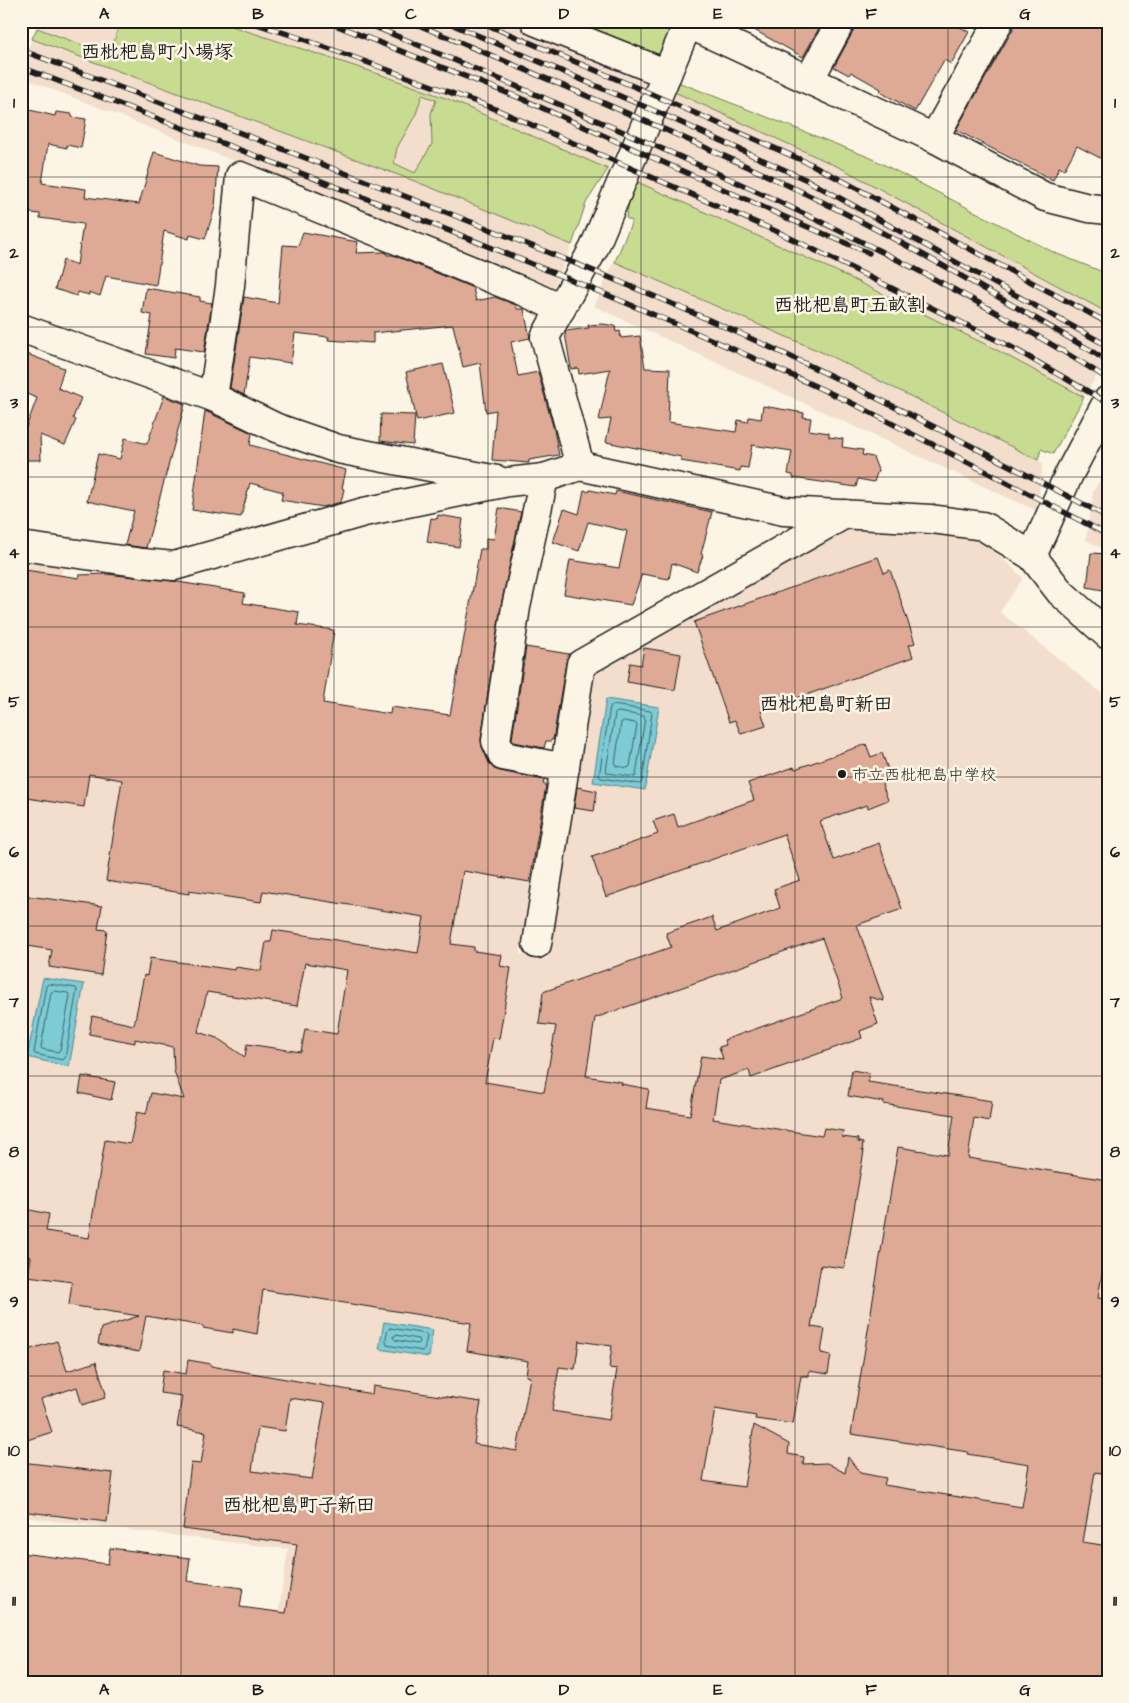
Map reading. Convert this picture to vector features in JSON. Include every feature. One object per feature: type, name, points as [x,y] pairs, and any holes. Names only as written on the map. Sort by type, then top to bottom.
[{"type":"street","points":[[535,21],[667,74]]},
{"type":"street","points":[[810,80],[841,21]]},
{"type":"street","points":[[934,138],[999,21]]},
{"type":"street","points":[[580,466],[545,337],[594,248],[667,74],[686,22],[934,138],[1045,197],[1088,208],[1108,210]]},
{"type":"street","points":[[213,397],[230,286],[240,176],[527,293],[561,309]]},
{"type":"street","points":[[21,328],[213,397],[277,428],[338,449],[508,482]]},
{"type":"street","points":[[1032,556],[1069,474],[1108,400]]},
{"type":"street","points":[[21,546],[174,566],[364,512],[508,482],[544,478],[580,466],[784,511],[931,519],[983,526],[1032,556],[1060,592],[1108,635]]},
{"type":"street","points":[[544,478],[516,607],[496,741],[503,756],[565,768]]},
{"type":"street","points":[[536,944],[582,664],[845,514]]},
{"type":"shaded area","points":[[39,21],[510,21],[648,80],[608,169],[586,203],[572,245],[554,287],[21,77],[21,67]]},
{"type":"shaded area","points":[[668,89],[871,158],[1055,253],[1108,274],[1108,355],[1053,454],[1041,449],[1038,460],[1043,463],[1037,511],[594,306],[632,221],[626,218],[633,180]]},
{"type":"shaded area","points":[[1108,465],[1108,552],[1086,540],[1093,492]]},
{"type":"shaded area","points":[[851,523],[953,534],[985,541],[1023,578],[1000,612],[1108,698],[1108,1682],[268,1682],[288,1549],[21,1517],[21,554],[64,560],[47,660],[52,738],[543,820],[520,954],[547,959],[563,850],[595,670]]},
{"type":"green space","points":[[121,21],[216,21],[382,75],[448,99],[608,169],[586,203],[572,245],[417,182],[32,39],[37,28],[109,55]],"holes":[[[422,95],[436,100],[431,113],[432,144],[415,173],[394,163],[397,148],[416,114]]]},
{"type":"green space","points":[[554,21],[655,21],[669,26],[673,37],[661,61]]},
{"type":"green space","points":[[673,80],[871,158],[1055,253],[1108,274],[1108,313],[843,169],[668,89]]},
{"type":"green space","points":[[633,180],[838,272],[993,348],[1084,397],[1053,454],[1041,449],[1038,460],[828,355],[615,262],[632,221],[626,218]]},
{"type":"water","points":[[606,699],[659,707],[645,790],[593,782]]},
{"type":"water","points":[[43,978],[84,984],[69,1067],[27,1057]]},
{"type":"water","points":[[384,1322],[433,1330],[429,1357],[379,1349]]},
{"type":"building","points":[[738,21],[823,21],[803,57]]},
{"type":"building","points":[[857,21],[949,21],[969,32],[951,64],[944,60],[915,111],[880,92],[881,89],[851,72],[849,75],[834,67]]},
{"type":"building","points":[[1015,21],[1108,21],[1108,162],[1077,146],[1064,170],[1059,167],[1053,180],[956,130],[1013,29]]},
{"type":"building","points":[[21,108],[55,116],[56,112],[72,114],[72,117],[86,119],[81,148],[67,145],[67,148],[48,144],[42,183],[86,189],[85,197],[139,204],[154,152],[199,166],[218,167],[215,207],[205,239],[190,235],[189,239],[164,231],[156,285],[106,276],[100,296],[89,292],[89,295],[78,292],[77,296],[55,289],[63,260],[77,265],[83,224],[40,218],[40,214],[21,212]]},
{"type":"building","points":[[303,232],[358,242],[356,253],[384,252],[387,255],[393,255],[473,288],[476,301],[495,297],[516,305],[517,309],[524,309],[530,338],[511,342],[518,376],[538,372],[559,455],[529,460],[529,463],[492,460],[496,410],[486,412],[480,363],[463,367],[453,325],[373,333],[373,343],[328,340],[329,337],[295,333],[291,363],[250,357],[244,395],[230,388],[244,297],[278,303],[283,245],[298,246]]},
{"type":"building","points":[[146,288],[200,297],[200,301],[212,303],[204,352],[175,348],[174,358],[146,354],[152,315],[142,313]]},
{"type":"building","points":[[603,324],[615,326],[616,332],[620,331],[621,338],[640,336],[645,368],[670,369],[668,422],[736,432],[738,420],[748,422],[749,417],[761,419],[763,406],[804,413],[803,417],[811,418],[809,430],[829,433],[829,437],[843,439],[842,447],[863,450],[862,455],[873,457],[878,470],[874,482],[858,479],[856,487],[793,478],[793,475],[788,474],[792,451],[752,445],[748,468],[740,467],[740,471],[681,461],[681,457],[606,442],[611,419],[599,420],[610,369],[579,374],[578,368],[571,369],[565,333],[566,331],[589,328],[588,325]]},
{"type":"building","points":[[27,354],[64,368],[58,388],[81,398],[73,418],[76,420],[65,445],[40,435],[41,460],[21,460],[21,433],[24,433],[37,398],[21,392],[21,370]]},
{"type":"building","points":[[443,364],[455,413],[417,421],[406,372]]},
{"type":"building","points":[[164,396],[185,404],[146,548],[125,545],[134,511],[87,501],[98,454],[120,459],[125,438],[147,444]]},
{"type":"building","points":[[205,411],[252,433],[250,445],[346,470],[341,502],[323,507],[281,500],[283,492],[250,483],[241,517],[192,510]]},
{"type":"building","points":[[381,414],[415,415],[413,445],[380,441]]},
{"type":"building","points":[[584,490],[615,495],[616,491],[712,512],[701,554],[703,555],[697,572],[672,563],[669,579],[642,574],[631,605],[564,594],[570,560],[619,568],[627,531],[588,522],[579,551],[553,542],[564,509],[579,514]]},
{"type":"building","points":[[499,508],[521,512],[501,605],[481,739],[482,747],[489,763],[494,769],[544,780],[543,784],[546,785],[530,882],[463,871],[451,944],[474,947],[474,951],[502,955],[500,966],[511,968],[499,1039],[493,1038],[485,1082],[544,1092],[556,1026],[539,1024],[543,992],[671,947],[666,933],[712,917],[717,931],[780,908],[774,889],[800,880],[784,834],[606,897],[592,857],[658,834],[653,821],[674,814],[678,827],[754,800],[748,783],[866,744],[871,757],[882,753],[892,780],[882,784],[888,800],[868,808],[867,805],[820,821],[834,860],[879,843],[902,909],[857,925],[884,1001],[869,997],[878,1024],[860,1031],[862,1038],[751,1078],[749,1070],[719,1080],[713,1119],[822,1136],[824,1128],[843,1131],[842,1137],[858,1139],[858,1142],[863,1143],[862,1151],[864,1151],[844,1268],[821,1265],[811,1327],[825,1329],[821,1353],[831,1355],[828,1374],[809,1371],[809,1376],[801,1376],[793,1424],[755,1419],[756,1416],[715,1409],[703,1481],[744,1487],[754,1425],[789,1444],[788,1454],[804,1457],[803,1464],[827,1463],[845,1473],[848,1457],[860,1473],[886,1478],[884,1485],[1022,1507],[1029,1464],[967,1454],[968,1452],[851,1434],[898,1147],[948,1155],[954,1115],[883,1104],[884,1102],[848,1096],[852,1070],[869,1073],[868,1082],[992,1101],[989,1121],[974,1118],[968,1158],[1108,1180],[1108,1238],[1098,1298],[1108,1299],[1108,1474],[1095,1472],[1083,1542],[1108,1546],[1108,1682],[21,1682],[21,1553],[108,1564],[110,1548],[190,1558],[187,1581],[243,1588],[240,1607],[286,1613],[297,1544],[183,1529],[191,1463],[201,1464],[206,1432],[177,1427],[182,1396],[160,1393],[163,1370],[186,1374],[188,1360],[211,1364],[211,1366],[372,1394],[373,1386],[481,1402],[474,1444],[517,1451],[530,1377],[526,1376],[528,1361],[467,1351],[471,1323],[263,1290],[257,1334],[233,1329],[233,1333],[146,1316],[139,1352],[98,1344],[101,1328],[139,1316],[69,1305],[72,1282],[28,1276],[31,1257],[21,1254],[21,1208],[49,1214],[46,1231],[89,1238],[105,1140],[130,1144],[137,1112],[146,1114],[151,1093],[184,1099],[174,1071],[173,1047],[135,1039],[135,1043],[89,1034],[92,1016],[134,1025],[144,975],[147,976],[150,958],[235,970],[236,967],[261,971],[266,942],[271,942],[273,930],[418,953],[424,917],[263,891],[261,902],[189,891],[189,894],[106,881],[122,780],[89,774],[84,807],[21,797],[21,591],[25,570],[79,578],[79,575],[106,574],[172,581],[245,593],[243,603],[299,612],[297,625],[334,630],[323,703],[390,714],[391,707],[450,715],[480,549],[486,549],[486,538],[494,539]],"holes":[[[822,938],[843,998],[724,1040],[726,1045],[719,1047],[723,1059],[701,1056],[690,1115],[646,1108],[649,1089],[586,1076],[595,1018]],[[305,963],[347,970],[337,1034],[305,1029],[301,1052],[247,1044],[245,1057],[217,1038],[198,1032],[207,992],[297,1006]],[[579,1341],[612,1346],[609,1368],[617,1369],[609,1420],[552,1411],[559,1367],[575,1369]],[[290,1398],[325,1403],[312,1479],[252,1471],[258,1427],[285,1431]]]},
{"type":"building","points":[[438,515],[463,519],[459,547],[427,542],[431,518],[437,519]]},
{"type":"building","points":[[1091,553],[1108,554],[1108,591],[1087,587]]},
{"type":"building","points":[[878,557],[884,573],[890,570],[899,595],[915,643],[909,645],[913,657],[761,711],[766,726],[741,734],[735,720],[729,722],[694,622]]},
{"type":"building","points":[[526,647],[569,654],[553,740],[546,741],[544,748],[514,742],[512,739]]},
{"type":"building","points":[[644,648],[681,654],[675,690],[627,682],[630,663],[641,665]]},
{"type":"building","points":[[577,787],[597,791],[594,811],[574,808]]},
{"type":"building","points":[[21,895],[102,906],[98,929],[107,930],[101,975],[49,967],[52,950],[21,945]]},
{"type":"building","points":[[82,1076],[115,1082],[111,1100],[79,1093]]},
{"type":"building","points":[[57,1341],[67,1371],[96,1362],[106,1394],[104,1395],[105,1398],[82,1405],[77,1387],[41,1399],[52,1432],[21,1442],[21,1352]]},
{"type":"building","points":[[21,1462],[113,1473],[107,1522],[21,1511]]},
{"type":"railway","points":[[248,21],[493,108],[780,233],[1011,347],[1108,403]]},
{"type":"railway","points":[[325,21],[520,98],[869,253]]},
{"type":"railway","points":[[361,21],[647,142],[836,229],[928,276],[1019,326],[1108,379]]},
{"type":"railway","points":[[409,21],[752,168],[837,209],[947,268],[1108,362]]},
{"type":"railway","points":[[444,21],[662,114],[807,180],[1108,346]]},
{"type":"railway","points":[[478,21],[640,89],[813,165],[1108,323]]},
{"type":"railway","points":[[21,50],[464,219],[682,308],[870,395],[1108,517]]},
{"type":"railway","points":[[21,67],[436,226],[641,309],[852,403],[1108,535]]},
{"type":"place","name":"市立西枇杷島中学校","points":[[842,774]]},
{"type":"district","name":"西枇杷島町小場塚","points":[[157,51]]},
{"type":"district","name":"西枇杷島町五畝割","points":[[850,304]]},
{"type":"district","name":"西枇杷島町新田","points":[[826,703]]},
{"type":"district","name":"西枇杷島町子新田","points":[[299,1504]]}]
